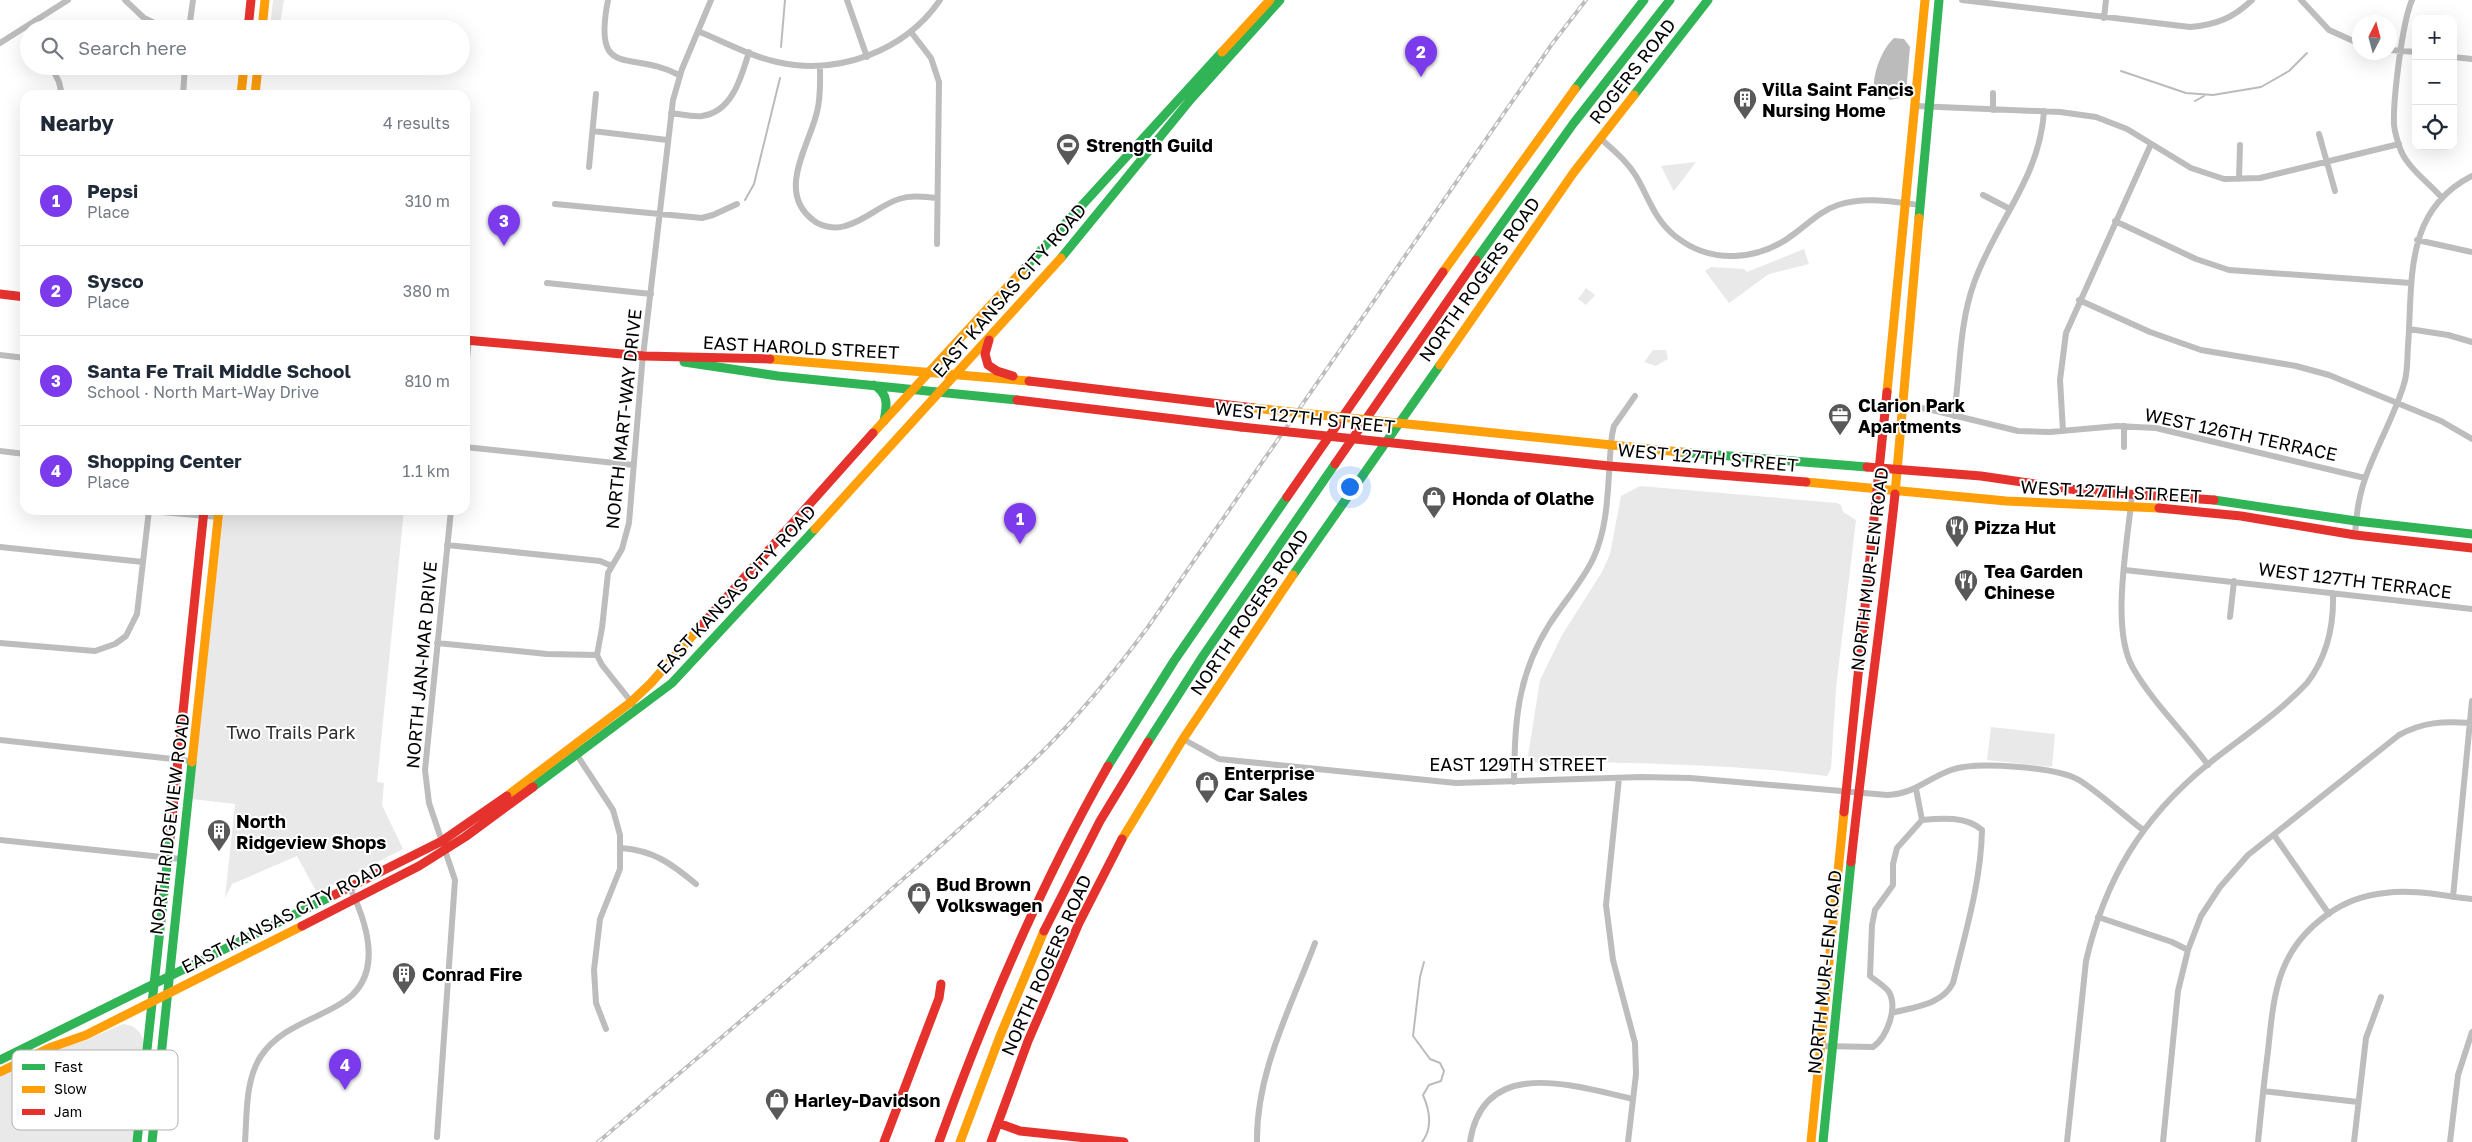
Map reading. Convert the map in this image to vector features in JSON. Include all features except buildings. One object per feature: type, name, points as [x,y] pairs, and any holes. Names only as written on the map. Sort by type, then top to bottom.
[{"type":"main road","points":[[249,20],[251,0]]},
{"type":"main road","points":[[263,20],[265,0]]},
{"type":"main road","name":"EAST KANSAS CITY ROAD","points":[[634,705],[790,524],[1270,0]]},
{"type":"main road","name":"EAST KANSAS CITY ROAD","points":[[45,1050],[86,1034],[355,899],[444,846],[634,705],[685,671],[1087,228],[1191,99],[1280,0]]},
{"type":"main road","points":[[939,1142],[981,1026],[1030,914],[1080,814],[1133,723],[1506,181],[1644,0]]},
{"type":"main road","points":[[960,1142],[997,1041],[1046,926],[1100,821],[1149,737],[1201,657],[1525,191],[1591,101],[1670,0]]},
{"type":"main road","name":"ROGERS ROAD","points":[[1600,138],[1708,0]]},
{"type":"main road","name":"NORTH MUR-LEN ROAD","points":[[1811,1142],[1880,468],[1925,0]]},
{"type":"main road","name":"NORTH MUR-LEN ROAD","points":[[1823,1142],[1865,726],[1881,619],[1904,405],[1939,0]]},
{"type":"main road","points":[[242,90],[243,75]]},
{"type":"main road","points":[[256,90],[257,75]]},
{"type":"main road","name":"NORTH ROGERS ROAD","points":[[991,1142],[1036,1023],[1080,923],[1124,835],[1183,739],[1474,313],[1600,138]]},
{"type":"main road","points":[[0,294],[20,296]]},
{"type":"main road","points":[[989,338],[985,360],[991,368],[1035,382]]},
{"type":"main road","name":"EAST HAROLD STREET","points":[[470,341],[644,356],[787,359],[956,374]]},
{"type":"main road","name":"EAST HAROLD STREET","points":[[644,356],[778,376],[941,391]]},
{"type":"main road","name":"WEST 127TH STREET","points":[[956,374],[1610,446],[1981,476],[2033,485],[2240,503],[2356,521],[2472,534]]},
{"type":"main road","points":[[874,384],[882,389],[886,397],[884,421]]},
{"type":"main road","name":"WEST 127TH STREET","points":[[941,391],[1241,427],[1609,466],[1895,489],[2006,501],[2131,507],[2241,516],[2355,535],[2472,548]]},
{"type":"main road","name":"NORTH RIDGEVIEW ROAD","points":[[147,1050],[167,858],[187,692],[204,515]]},
{"type":"main road","name":"NORTH RIDGEVIEW ROAD","points":[[161,1050],[219,515]]},
{"type":"main road","name":"EAST KANSAS CITY ROAD","points":[[21,1050],[350,888],[444,846]]},
{"type":"main road","points":[[884,1142],[939,998],[941,984]]},
{"type":"main road","name":"EAST KANSAS CITY ROAD","points":[[0,1060],[12,1054]]},
{"type":"main road","name":"EAST KANSAS CITY ROAD","points":[[0,1072],[12,1066]]},
{"type":"main road","points":[[998,1123],[1020,1131],[1124,1142]]},
{"type":"street","points":[[40,20],[68,0]]},
{"type":"street","points":[[124,0],[148,20]]},
{"type":"street","points":[[190,20],[193,0]]},
{"type":"street","points":[[608,0],[603,38],[606,48],[613,57],[621,61],[667,69],[679,75]]},
{"type":"street","name":"NORTH MART-WAY DRIVE","points":[[597,654],[607,580],[628,531],[644,356],[671,113],[679,75],[711,0]]},
{"type":"street","points":[[847,0],[867,57]]},
{"type":"street","points":[[698,32],[749,52],[790,65],[820,66],[867,57],[888,47],[911,32],[940,0]]},
{"type":"street","points":[[1962,0],[2003,2],[2104,18],[2190,27],[2208,26],[2233,16],[2252,0]]},
{"type":"street","points":[[2104,18],[2106,0]]},
{"type":"street","points":[[2300,0],[2329,30],[2352,40]]},
{"type":"street","points":[[2412,0],[2405,23],[2394,126],[2398,144],[2409,163],[2442,198]]},
{"type":"street","points":[[0,43],[20,32]]},
{"type":"street","points":[[911,32],[931,58],[939,82],[937,244]]},
{"type":"street","points":[[2397,51],[2412,52]]},
{"type":"street","points":[[671,113],[700,116],[717,113],[731,97],[749,52]]},
{"type":"street","points":[[2457,57],[2472,59]]},
{"type":"street","points":[[820,66],[818,110],[795,179],[797,199],[805,214],[821,225],[840,227],[858,221],[899,199],[912,196],[937,198]]},
{"type":"street","points":[[54,75],[60,90]]},
{"type":"street","points":[[184,90],[185,75]]},
{"type":"street","points":[[1993,93],[1993,110]]},
{"type":"street","points":[[589,167],[596,94]]},
{"type":"street","points":[[1916,106],[2078,113],[2101,118],[2127,129],[2203,174],[2224,179],[2260,178],[2398,144]]},
{"type":"street","points":[[1954,416],[1967,307],[1982,263],[2036,159],[2044,111]]},
{"type":"street","points":[[593,131],[667,140]]},
{"type":"street","points":[[2319,134],[2335,191]]},
{"type":"street","points":[[1600,138],[1628,164],[1640,183],[1656,217],[1676,237],[1704,252],[1728,257],[1753,255],[1773,248],[1821,212],[1839,204],[1862,200],[1920,205]]},
{"type":"street","points":[[2063,431],[2060,380],[2061,358],[2066,333],[2079,300],[2152,144]]},
{"type":"street","points":[[2239,179],[2240,145]]},
{"type":"street","points":[[2355,535],[2365,478],[2406,378],[2411,283],[2417,240],[2426,218],[2442,198],[2472,176]]},
{"type":"street","points":[[1983,195],[2010,210]]},
{"type":"street","points":[[555,204],[702,218],[714,215],[736,204]]},
{"type":"street","points":[[2115,221],[2196,259],[2230,270],[2411,283]]},
{"type":"street","points":[[2417,240],[2472,252]]},
{"type":"street","name":"NORTH MART-WAY DRIVE","points":[[547,283],[651,294]]},
{"type":"street","points":[[2079,300],[2172,341],[2218,354],[2314,371],[2441,421],[2472,439]]},
{"type":"street","points":[[2409,329],[2448,334],[2472,342]]},
{"type":"street","points":[[0,355],[20,357]]},
{"type":"street","points":[[1514,782],[1515,721],[1523,682],[1534,653],[1549,626],[1594,558],[1602,533],[1610,446],[1614,426],[1635,396]]},
{"type":"street","name":"WEST 126TH TERRACE","points":[[1904,405],[2018,431],[2040,433],[2145,426],[2365,478]]},
{"type":"street","points":[[2124,426],[2124,447]]},
{"type":"street","points":[[470,449],[633,465]]},
{"type":"street","points":[[0,451],[20,453]]},
{"type":"street","points":[[2132,494],[2121,615],[2128,656],[2144,684],[2208,765]]},
{"type":"street","points":[[0,643],[95,652],[115,644],[126,636],[137,614],[148,515]]},
{"type":"street","name":"NORTH JAN-MAR DRIVE","points":[[437,1137],[456,880],[429,803],[426,770],[450,515]]},
{"type":"street","points":[[447,545],[600,561],[612,566]]},
{"type":"street","points":[[0,547],[143,562]]},
{"type":"street","name":"WEST 127TH TERRACE","points":[[2126,570],[2472,609]]},
{"type":"street","name":"WEST 127TH TERRACE","points":[[2230,617],[2234,581]]},
{"type":"street","points":[[2067,1142],[2086,961],[2098,917],[2108,891],[2142,830],[2170,799],[2208,765],[2300,691],[2314,675],[2328,645],[2334,593]]},
{"type":"street","points":[[437,643],[547,654],[597,654],[602,665],[634,705]]},
{"type":"street","points":[[2453,897],[2472,701]]},
{"type":"street","points":[[2163,1142],[2178,990],[2188,950],[2201,916],[2220,887],[2248,855],[2399,735],[2414,727],[2433,722],[2470,723]]},
{"type":"street","name":"EAST 129TH STREET","points":[[1183,739],[1219,758],[1456,783],[1619,778],[1690,778],[1858,794],[1897,794],[1916,789],[1951,770],[1974,765],[2063,774],[2083,783],[2142,830]]},
{"type":"street","points":[[0,740],[191,761]]},
{"type":"street","points":[[574,751],[613,810],[618,822],[621,848],[617,878],[600,919],[594,970],[596,1003],[606,1029]]},
{"type":"street","points":[[1619,778],[1606,905],[1613,960],[1635,1043],[1633,1099],[1628,1142]]},
{"type":"street","points":[[1916,789],[1922,820]]},
{"type":"street","points":[[1821,1046],[1873,1047],[1880,1042],[1892,1013],[1892,1003],[1888,990],[1870,976],[1872,925],[1875,910],[1893,885],[1893,864],[1897,848],[1922,820],[1941,818],[1969,823],[1982,830],[1982,842],[1971,908],[1953,983],[1943,997],[1892,1013]]},
{"type":"street","points":[[2274,836],[2329,914]]},
{"type":"street","points":[[0,840],[181,859]]},
{"type":"street","points":[[621,848],[643,850],[662,858],[696,884]]},
{"type":"street","points":[[245,1142],[251,1081],[263,1054],[274,1041],[287,1031],[348,999],[363,982],[368,968],[369,940],[365,922],[350,888]]},
{"type":"street","points":[[2258,1142],[2272,1012],[2282,969],[2302,935],[2329,914],[2350,901],[2382,893],[2407,892],[2472,899]]},
{"type":"street","points":[[2098,917],[2172,942],[2188,950]]},
{"type":"street","points":[[1257,1142],[1257,1115],[1261,1087],[1315,943]]},
{"type":"street","points":[[2354,1142],[2366,1038],[2381,997]]},
{"type":"street","points":[[2450,1142],[2458,1076],[2472,1032]]},
{"type":"street","points":[[1470,1142],[1475,1121],[1486,1104],[1500,1090],[1517,1084],[1533,1083],[1590,1089],[1633,1099]]},
{"type":"street","points":[[2263,1091],[2358,1102]]},
{"type":"green space","points":[[273,0],[284,0],[281,20],[271,20]]},
{"type":"green space","points":[[1696,162],[1674,191],[1661,166]]},
{"type":"green space","points":[[1804,249],[1809,264],[1769,274],[1729,303],[1705,271],[1711,267],[1744,269],[1747,272]]},
{"type":"green space","points":[[1586,288],[1595,295],[1586,305],[1578,299]]},
{"type":"green space","points":[[1653,350],[1666,350],[1668,359],[1656,366],[1644,362]]},
{"type":"green space","points":[[1640,486],[1837,503],[1841,505],[1843,512],[1856,520],[1836,688],[1831,769],[1827,776],[1769,770],[1681,765],[1594,762],[1550,765],[1541,764],[1528,756],[1540,680],[1562,635],[1602,572],[1610,554],[1621,496]]},
{"type":"green space","name":"Two Trails Park","points":[[223,515],[404,515],[377,782],[384,783],[382,805],[403,849],[317,893],[297,856],[232,884],[225,898],[235,804],[191,799]]},
{"type":"green space","points":[[1991,727],[2055,734],[2052,767],[1987,760]]},
{"type":"green space","points":[[123,1024],[137,1030],[142,1036],[144,1044],[143,1050],[53,1050],[84,1041]]},
{"type":"green space","points":[[12,1070],[12,1130],[135,1130],[134,1142],[0,1142],[0,1076]]},
{"type":"shaded area","points":[[1894,38],[1904,39],[1910,47],[1906,93],[1900,98],[1890,100],[1874,88],[1874,82],[1882,54]]},
{"type":"waterway","points":[[781,47],[785,0]]},
{"type":"waterway","points":[[2121,71],[2186,93],[2213,95],[2261,87],[2289,71],[2307,53]]},
{"type":"waterway","points":[[745,200],[754,184],[780,78]]},
{"type":"waterway","points":[[2195,101],[2204,96]]},
{"type":"waterway","points":[[1422,1142],[1429,1125],[1427,1107],[1423,1095],[1429,1085],[1441,1081],[1444,1071],[1440,1063],[1430,1059],[1413,1036],[1420,977],[1424,962]]},
{"type":"railway","points":[[598,1142],[784,984],[971,819],[1045,749],[1086,705],[1148,627],[1552,44],[1586,0]]},
{"type":"traffic: fast","points":[[1061,258],[1191,99],[1280,0]]},
{"type":"traffic: fast","points":[[1575,89],[1644,0]]},
{"type":"traffic: fast","points":[[1476,260],[1573,124],[1670,0]]},
{"type":"traffic: fast","points":[[1634,95],[1708,0]]},
{"type":"traffic: fast","points":[[1919,218],[1939,0]]},
{"type":"traffic: fast","points":[[1022,271],[1222,52]]},
{"type":"traffic: fast","points":[[684,362],[778,376],[1017,400]]},
{"type":"traffic: fast","points":[[1293,575],[1440,365]]},
{"type":"traffic: fast","points":[[874,385],[885,396],[884,421]]},
{"type":"traffic: fast","points":[[1680,452],[1867,467]]},
{"type":"traffic: fast","points":[[1148,742],[1203,656],[1335,464]]},
{"type":"traffic: fast","points":[[1108,766],[1174,661],[1287,497]]},
{"type":"traffic: fast","points":[[2214,500],[2356,521],[2472,534]]},
{"type":"traffic: fast","points":[[533,787],[672,683],[815,529]]},
{"type":"traffic: fast","points":[[162,1050],[192,762]]},
{"type":"traffic: fast","points":[[147,1050],[170,837]]},
{"type":"traffic: fast","points":[[1823,1142],[1851,862]]},
{"type":"traffic: fast","points":[[20,1050],[334,895]]},
{"type":"traffic: fast","points":[[0,1060],[12,1054]]},
{"type":"traffic: fast","points":[[137,1142],[138,1130]]},
{"type":"traffic: fast","points":[[152,1142],[153,1130]]},
{"type":"traffic: slow","points":[[263,20],[265,0]]},
{"type":"traffic: slow","points":[[1222,52],[1270,0]]},
{"type":"traffic: slow","points":[[1887,392],[1925,0]]},
{"type":"traffic: slow","points":[[242,90],[243,75]]},
{"type":"traffic: slow","points":[[256,90],[257,75]]},
{"type":"traffic: slow","points":[[1443,272],[1575,89]]},
{"type":"traffic: slow","points":[[1440,365],[1574,172],[1634,95]]},
{"type":"traffic: slow","points":[[1895,494],[1919,218]]},
{"type":"traffic: slow","points":[[815,529],[1061,258]]},
{"type":"traffic: slow","points":[[873,433],[1022,271]]},
{"type":"traffic: slow","points":[[770,359],[1029,381]]},
{"type":"traffic: slow","points":[[1254,408],[1427,426]]},
{"type":"traffic: slow","points":[[1427,426],[1680,452]]},
{"type":"traffic: slow","points":[[1806,482],[2006,501],[2159,508]]},
{"type":"traffic: slow","points":[[192,762],[218,515]]},
{"type":"traffic: slow","points":[[1122,839],[1183,739],[1293,575]]},
{"type":"traffic: slow","points":[[507,796],[631,702],[651,683],[700,627]]},
{"type":"traffic: slow","points":[[1811,1142],[1844,812]]},
{"type":"traffic: slow","points":[[45,1050],[86,1035],[302,926]]},
{"type":"traffic: slow","points":[[960,1142],[1000,1036],[1044,931]]},
{"type":"traffic: slow","points":[[0,1072],[12,1066]]},
{"type":"traffic: jam","points":[[249,20],[251,0]]},
{"type":"traffic: jam","points":[[1335,464],[1476,260]]},
{"type":"traffic: jam","points":[[1287,497],[1443,272]]},
{"type":"traffic: jam","points":[[0,294],[20,296]]},
{"type":"traffic: jam","points":[[470,340],[644,356],[770,359]]},
{"type":"traffic: jam","points":[[989,340],[985,354],[988,365],[997,371],[1013,376]]},
{"type":"traffic: jam","points":[[1029,381],[1254,408]]},
{"type":"traffic: jam","points":[[1844,812],[1887,392]]},
{"type":"traffic: jam","points":[[1017,400],[1241,427]]},
{"type":"traffic: jam","points":[[1241,427],[1412,445]]},
{"type":"traffic: jam","points":[[700,627],[873,433]]},
{"type":"traffic: jam","points":[[1412,445],[1609,466],[1806,482]]},
{"type":"traffic: jam","points":[[1867,467],[1981,476],[2084,491],[2214,500]]},
{"type":"traffic: jam","points":[[1851,862],[1895,494]]},
{"type":"traffic: jam","points":[[2159,508],[2241,516],[2355,535],[2472,548]]},
{"type":"traffic: jam","points":[[170,837],[203,515]]},
{"type":"traffic: jam","points":[[1044,931],[1100,821],[1148,742]]},
{"type":"traffic: jam","points":[[939,1142],[1015,951],[1059,858],[1108,766]]},
{"type":"traffic: jam","points":[[302,926],[419,866],[465,837],[533,787]]},
{"type":"traffic: jam","points":[[334,895],[442,841],[507,796]]},
{"type":"traffic: jam","points":[[991,1142],[1028,1041],[1079,923],[1122,839]]},
{"type":"traffic: jam","points":[[884,1142],[939,998],[941,984]]},
{"type":"traffic: jam","points":[[998,1123],[1020,1131],[1124,1142]]},
{"type":"place","name":"Sysco","points":[[1421,77]]},
{"type":"place","name":"Villa Saint Fancis Nursing Home","points":[[1745,120]]},
{"type":"place","name":"Strength Guild","points":[[1068,166]]},
{"type":"place","name":"Santa Fe Trail Middle School","points":[[504,246]]},
{"type":"place","name":"Clarion Park Apartments","points":[[1840,436]]},
{"type":"place","name":"Honda of Olathe","points":[[1434,519]]},
{"type":"place","name":"Pepsi","points":[[1020,544]]},
{"type":"place","name":"Pizza Hut","points":[[1957,548]]},
{"type":"place","name":"Tea Garden Chinese","points":[[1966,602]]},
{"type":"place","name":"Enterprise Car Sales","points":[[1207,804]]},
{"type":"place","name":"North Ridgeview Shops","points":[[219,852]]},
{"type":"place","name":"Bud Brown Volkswagen","points":[[919,915]]},
{"type":"place","name":"Conrad Fire","points":[[404,995]]},
{"type":"place","name":"Shopping Center","points":[[345,1090]]},
{"type":"place","name":"Harley-Davidson","points":[[777,1121]]}]
